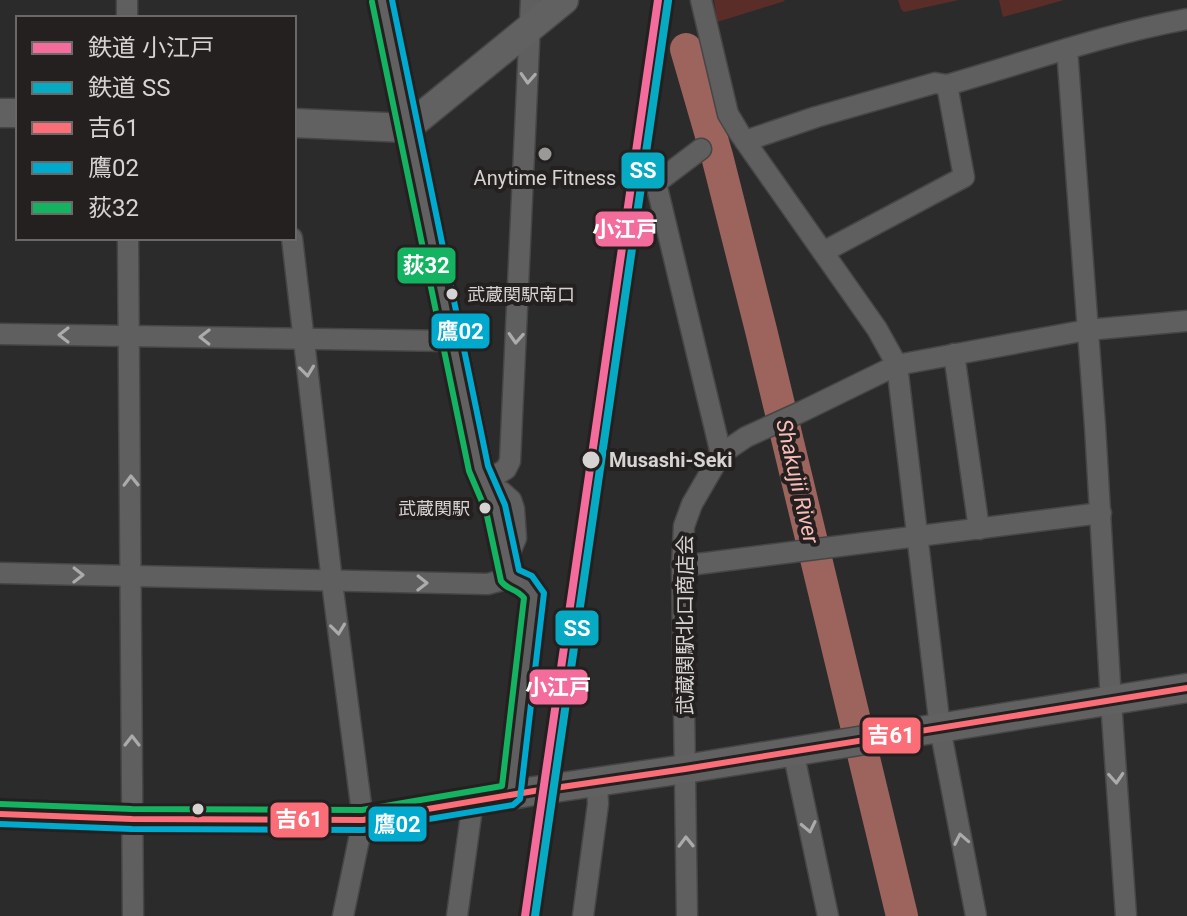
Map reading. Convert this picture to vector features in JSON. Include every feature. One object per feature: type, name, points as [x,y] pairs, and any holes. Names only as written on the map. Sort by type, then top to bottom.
[{"type":"street","points":[[382,0],[479,469],[488,485],[508,569],[534,595],[511,795]]},
{"type":"street","points":[[296,123],[407,128],[531,13],[564,0]]},
{"type":"street","points":[[701,0],[728,114],[877,329],[897,365],[940,728],[976,916]]},
{"type":"street","points":[[488,485],[506,469],[510,461],[531,13]]},
{"type":"street","points":[[745,141],[935,83],[947,85],[1137,28],[1187,19]]},
{"type":"street","points":[[1067,49],[1101,513],[1126,916]]},
{"type":"street","points":[[823,252],[964,177],[947,85]]},
{"type":"street","points":[[701,149],[656,183],[721,454]]},
{"type":"street","points":[[128,240],[133,916]]},
{"type":"street","points":[[292,240],[363,820],[343,916]]},
{"type":"street","name":"武蔵関駅北口商店会","points":[[687,916],[684,526],[692,504],[721,454],[732,444],[897,365],[1087,330],[1187,321]]},
{"type":"street","points":[[0,334],[451,341]]},
{"type":"street","points":[[954,354],[979,529]]},
{"type":"street","points":[[682,566],[1101,513]]},
{"type":"street","points":[[0,573],[488,584],[508,569]]},
{"type":"street","points":[[0,814],[132,819],[363,820],[1187,688]]},
{"type":"street","points":[[793,751],[828,916]]},
{"type":"street","points":[[583,916],[598,804],[597,782]]},
{"type":"street","points":[[457,916],[473,801]]},
{"type":"shaded area","points":[[714,0],[784,0],[785,1],[717,22]]},
{"type":"shaded area","points":[[898,0],[959,0],[904,12]]},
{"type":"shaded area","points":[[999,0],[1064,0],[1003,17]]},
{"type":"waterway","name":"Shakujii River","points":[[686,49],[761,330],[902,916]]},
{"type":"rail line","name":"小江戸","points":[[525,916],[658,0]]},
{"type":"rail line","name":"SS","points":[[535,916],[668,1]]},
{"type":"transit line","name":"鷹02","points":[[0,824],[132,829],[363,830],[513,805],[520,799],[544,593],[532,576],[519,570],[505,505],[488,466],[392,0]]},
{"type":"transit line","name":"荻32","points":[[0,804],[132,809],[362,810],[502,786],[524,598],[501,581],[486,511],[469,471],[372,2]]},
{"type":"transit line","name":"吉61","points":[[0,814],[132,819],[363,820],[1187,688]]},
{"type":"place","name":"Anytime Fitness","points":[[545,154]]},
{"type":"place","name":"武蔵関駅南口","points":[[452,294]]},
{"type":"place","name":"Musashi-Seki","points":[[591,460]]},
{"type":"place","name":"武蔵関駅","points":[[485,508]]}]
